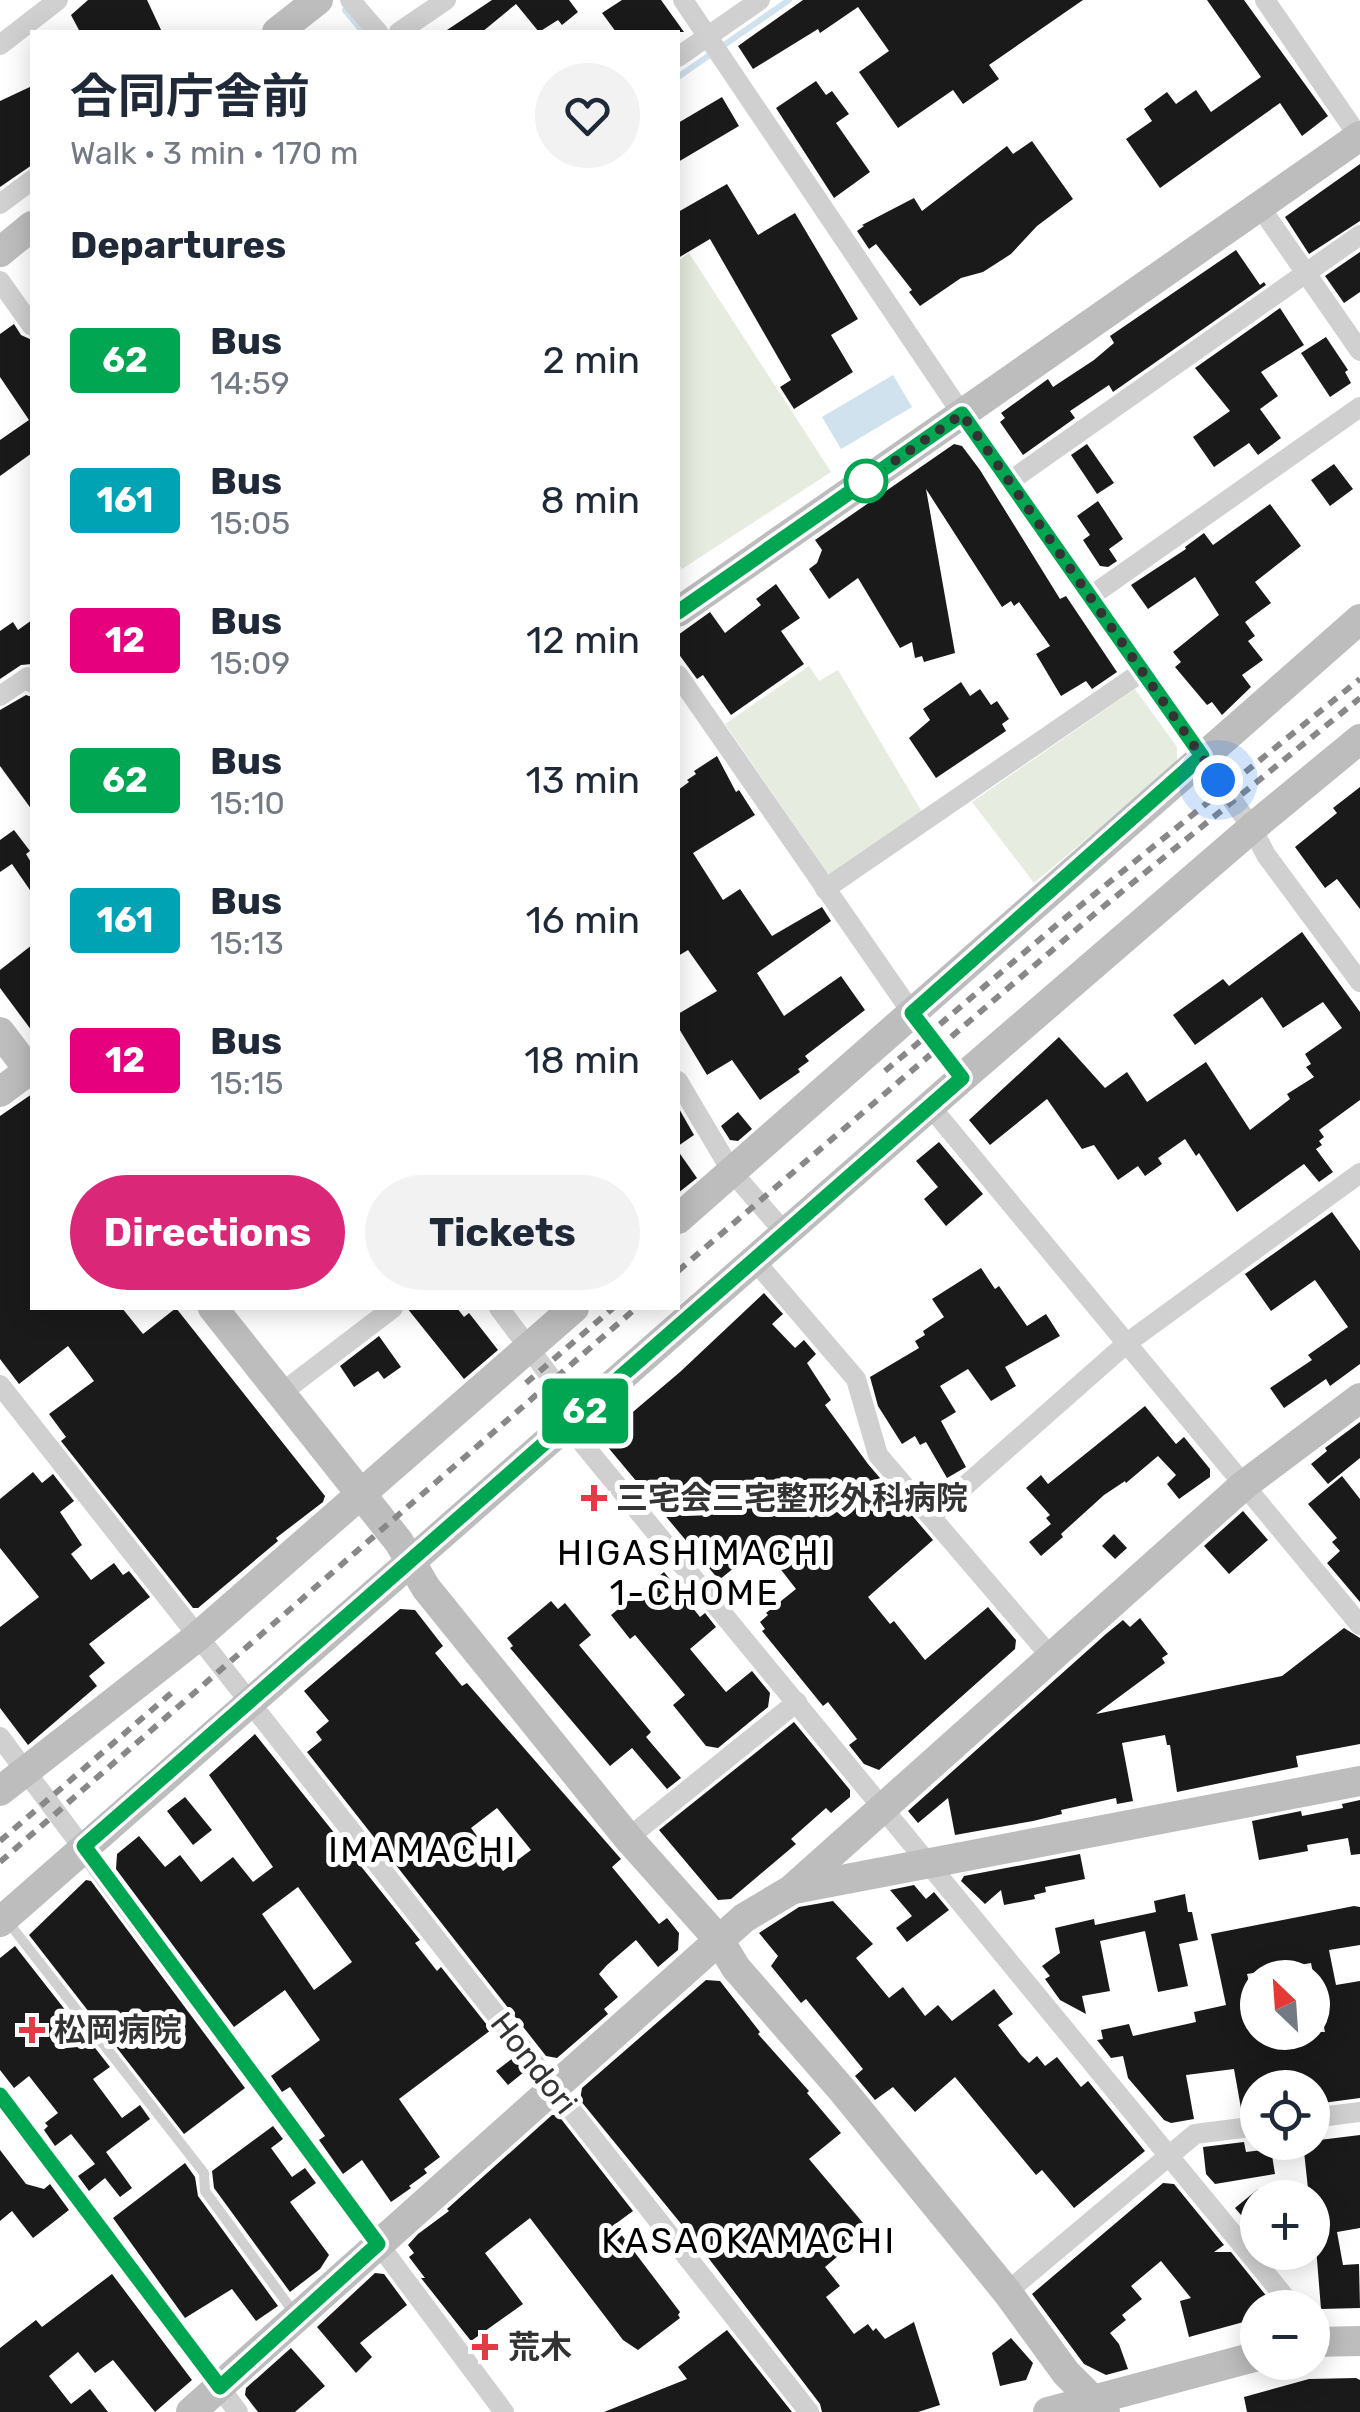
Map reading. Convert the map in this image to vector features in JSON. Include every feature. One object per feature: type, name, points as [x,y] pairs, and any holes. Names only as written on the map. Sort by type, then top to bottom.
[{"type":"street","points":[[0,45],[58,0]]},
{"type":"street","points":[[280,30],[318,0]]},
{"type":"street","points":[[350,0],[376,30]]},
{"type":"street","points":[[402,30],[446,0]]},
{"type":"street","points":[[683,0],[962,414],[1252,828],[1266,855],[1360,982]]},
{"type":"street","points":[[680,56],[713,46],[760,0]]},
{"type":"street","points":[[680,611],[1360,137],[1265,0]]},
{"type":"street","points":[[0,204],[30,182]]},
{"type":"street","points":[[1260,207],[1360,352]]},
{"type":"street","points":[[0,252],[30,228]]},
{"type":"street","points":[[1010,481],[1360,235]]},
{"type":"street","points":[[0,281],[30,323]]},
{"type":"street","points":[[1090,596],[1360,407]]},
{"type":"street","points":[[680,1217],[1360,619]]},
{"type":"street","points":[[824,889],[1143,671]]},
{"type":"street","points":[[0,696],[28,677],[30,680]]},
{"type":"street","points":[[680,678],[824,889],[962,1078]]},
{"type":"street","points":[[2,1920],[84,1846],[256,1707],[410,1562],[930,1106],[1360,739]]},
{"type":"street","points":[[0,1032],[30,1068]]},
{"type":"street","points":[[0,1092],[30,1071]]},
{"type":"street","points":[[680,1084],[732,1172],[786,1234]]},
{"type":"street","points":[[930,1106],[1360,1625]]},
{"type":"street","points":[[931,1516],[1126,1342],[1360,1173]]},
{"type":"street","points":[[755,1261],[856,1379],[878,1455],[1052,1658]]},
{"type":"street","points":[[215,1310],[400,1542],[426,1588],[628,1838],[719,1940],[736,1968],[843,2091],[1006,2292],[1066,2373],[1099,2405]]},
{"type":"street","points":[[280,1394],[391,1310]]},
{"type":"street","points":[[500,1310],[567,1399],[584,1444],[1280,2290]]},
{"type":"street","points":[[0,1790],[196,1638],[572,1310]]},
{"type":"street","name":"Hondori","points":[[0,1386],[809,2412]]},
{"type":"street","points":[[191,2412],[744,1918],[791,1890],[1244,1484],[1360,1398]]},
{"type":"street","points":[[628,1838],[797,1702]]},
{"type":"street","points":[[0,1737],[504,2412]]},
{"type":"street","points":[[791,1890],[1360,1781]]},
{"type":"street","points":[[0,2095],[238,2412]]},
{"type":"street","points":[[1330,2116],[1360,2112]]},
{"type":"street","points":[[1006,2292],[1195,2134],[1240,2128]]},
{"type":"street","points":[[1330,2342],[1360,2341]]},
{"type":"street","points":[[1048,2412],[1099,2405],[1240,2362]]},
{"type":"lane","points":[[2,1920],[204,2173],[205,2191],[297,2317]]},
{"type":"shaded area","points":[[689,253],[831,472],[682,569],[680,566],[680,260]]},
{"type":"shaded area","points":[[809,666],[819,681],[838,670],[922,812],[833,875],[827,873],[725,724]]},
{"type":"shaded area","points":[[1135,689],[1177,747],[1177,763],[1034,883],[972,802]]},
{"type":"water","points":[[893,375],[912,407],[841,449],[822,417]]},
{"type":"building","points":[[88,0],[147,0],[161,30],[79,30],[71,15]]},
{"type":"building","points":[[492,0],[569,0],[578,12],[562,25],[558,20],[537,30],[516,4],[484,30],[447,30]]},
{"type":"building","points":[[622,0],[661,0],[684,32],[615,30],[602,13]]},
{"type":"building","points":[[803,0],[1083,0],[989,65],[999,79],[963,104],[953,90],[898,128],[859,72],[889,51],[858,7],[820,33],[818,29],[753,69],[738,46]]},
{"type":"building","points":[[1207,0],[1244,0],[1328,116],[1302,136],[1280,103],[1160,188],[1126,139],[1152,121],[1144,109],[1167,92],[1176,104],[1196,90],[1211,112],[1261,77]]},
{"type":"building","points":[[816,81],[826,95],[832,91],[849,114],[836,123],[870,172],[834,198],[776,108]]},
{"type":"building","points":[[30,87],[30,166],[0,187],[0,101]]},
{"type":"building","points":[[722,97],[739,126],[680,161],[680,122]]},
{"type":"building","points":[[1032,141],[1073,199],[1037,226],[1011,254],[983,272],[961,278],[920,306],[876,244],[869,249],[857,231],[914,198],[922,211],[1007,146],[1013,154]]},
{"type":"building","points":[[1360,164],[1360,221],[1309,254],[1285,217]]},
{"type":"building","points":[[727,184],[758,235],[795,213],[858,319],[831,335],[853,372],[794,409],[780,387],[791,380],[710,239],[680,257],[680,211]]},
{"type":"building","points":[[1236,250],[1260,285],[1266,285],[1113,392],[1109,385],[1070,411],[1075,418],[1023,455],[1000,422],[1005,418],[1001,413],[1048,379],[1053,387],[1094,360],[1114,343],[1110,336]]},
{"type":"building","points":[[1360,252],[1360,292],[1344,303],[1325,276]]},
{"type":"building","points":[[1280,308],[1304,345],[1261,372],[1278,396],[1260,409],[1281,438],[1258,455],[1249,443],[1214,467],[1193,437],[1230,411],[1195,368]]},
{"type":"building","points":[[14,324],[21,335],[30,339],[30,454],[0,476],[0,440],[29,420],[0,377],[0,334]]},
{"type":"building","points":[[1326,337],[1348,370],[1345,372],[1351,383],[1330,397],[1301,353]]},
{"type":"building","points":[[954,444],[962,446],[980,470],[1060,599],[1066,596],[1117,672],[1092,689],[1086,681],[1061,696],[1036,654],[1050,646],[1019,602],[1014,606],[1011,601],[1002,607],[926,489],[955,653],[924,662],[922,656],[915,658],[912,642],[900,648],[858,578],[829,599],[809,569],[817,563],[822,550],[815,540]]},
{"type":"building","points":[[1087,444],[1114,483],[1097,494],[1071,455]]},
{"type":"building","points":[[1334,464],[1353,489],[1330,506],[1311,480]]},
{"type":"building","points":[[1098,501],[1123,539],[1109,549],[1117,561],[1108,567],[1100,566],[1083,540],[1090,535],[1077,516]]},
{"type":"building","points":[[1270,504],[1301,546],[1255,582],[1271,603],[1245,622],[1255,636],[1248,641],[1263,660],[1242,675],[1251,687],[1222,715],[1212,702],[1207,705],[1175,667],[1181,662],[1173,652],[1219,615],[1195,577],[1148,609],[1131,585],[1204,533],[1213,545]]},
{"type":"building","points":[[776,584],[800,618],[781,631],[804,664],[731,715],[703,675],[697,679],[680,656],[680,634],[710,612],[725,633],[761,605],[756,599]]},
{"type":"building","points":[[30,621],[30,664],[21,665],[0,679],[0,631],[13,622],[18,630]]},
{"type":"building","points":[[961,682],[970,696],[980,689],[991,705],[997,701],[1009,719],[1002,724],[1006,731],[936,778],[909,738],[930,720],[923,709]]},
{"type":"building","points":[[30,696],[30,807],[0,766],[0,710]]},
{"type":"building","points":[[717,756],[736,792],[739,790],[755,815],[693,853],[723,900],[740,889],[772,936],[822,907],[831,921],[757,973],[784,1016],[841,976],[865,1010],[805,1056],[809,1061],[798,1069],[800,1072],[760,1100],[732,1060],[707,1075],[680,1030],[680,1013],[717,991],[688,950],[680,955],[680,789],[696,774],[694,771]]},
{"type":"building","points":[[1360,787],[1360,909],[1337,879],[1325,888],[1295,847],[1337,813],[1333,808]]},
{"type":"building","points":[[14,830],[30,851],[26,854],[30,861],[30,890],[12,864],[0,872],[0,840]]},
{"type":"building","points":[[1302,932],[1360,1012],[1360,1100],[1319,1130],[1324,1137],[1316,1149],[1333,1172],[1319,1182],[1304,1164],[1237,1212],[1199,1153],[1196,1156],[1185,1139],[1158,1158],[1162,1164],[1145,1176],[1138,1166],[1118,1180],[1094,1145],[1082,1149],[1047,1099],[990,1145],[969,1120],[1059,1037],[1105,1088],[1127,1072],[1147,1102],[1206,1062],[1250,1130],[1290,1099],[1287,1094],[1314,1077],[1306,1067],[1311,1064],[1305,1054],[1342,1028],[1323,1002],[1283,1028],[1262,997],[1195,1045],[1173,1015],[1223,979],[1229,986]]},
{"type":"building","points":[[30,947],[30,1028],[0,988],[0,970]]},
{"type":"building","points":[[30,1095],[30,1310],[124,1310],[143,1334],[178,1310],[325,1496],[323,1502],[198,1608],[193,1608],[61,1441],[66,1437],[49,1414],[94,1381],[68,1346],[19,1384],[0,1359],[0,1116]]},
{"type":"building","points":[[680,1110],[694,1135],[680,1145]]},
{"type":"building","points":[[738,1112],[752,1129],[738,1141],[730,1140],[721,1126]]},
{"type":"building","points":[[939,1142],[983,1194],[946,1226],[924,1199],[938,1187],[916,1161]]},
{"type":"building","points":[[680,1154],[697,1178],[680,1191]]},
{"type":"building","points":[[1332,1212],[1360,1251],[1360,1364],[1330,1386],[1326,1379],[1284,1408],[1270,1388],[1312,1360],[1308,1355],[1348,1327],[1315,1280],[1271,1311],[1245,1274]]},
{"type":"building","points":[[981,1268],[1027,1326],[1046,1314],[1060,1336],[1005,1367],[1016,1386],[991,1401],[968,1369],[940,1386],[956,1412],[941,1421],[966,1467],[947,1478],[926,1442],[920,1445],[915,1436],[902,1444],[878,1406],[870,1377],[919,1348],[915,1341],[925,1335],[923,1331],[944,1317],[932,1299]]},
{"type":"building","points":[[764,1293],[783,1314],[772,1324],[795,1348],[804,1340],[816,1354],[807,1363],[831,1400],[825,1405],[868,1464],[933,1540],[868,1597],[890,1624],[894,1621],[925,1660],[988,1607],[1016,1640],[1015,1649],[879,1770],[864,1764],[849,1745],[857,1739],[828,1702],[823,1706],[762,1631],[765,1629],[760,1622],[766,1613],[796,1589],[768,1553],[761,1546],[719,1580],[601,1439]]},
{"type":"building","points":[[409,1310],[459,1310],[464,1317],[469,1313],[498,1350],[464,1379]]},
{"type":"building","points":[[379,1336],[401,1367],[384,1379],[378,1371],[354,1387],[340,1366]]},
{"type":"building","points":[[1145,1406],[1176,1444],[1184,1437],[1210,1469],[1210,1477],[1179,1499],[1167,1484],[1176,1475],[1158,1456],[1126,1483],[1104,1495],[1041,1556],[1029,1542],[1051,1524],[1046,1518],[1050,1515],[1026,1488],[1041,1475],[1048,1484]]},
{"type":"building","points":[[1360,1422],[1360,1458],[1328,1484],[1311,1464],[1327,1451],[1325,1448]]},
{"type":"building","points":[[33,1472],[42,1483],[53,1474],[74,1501],[60,1512],[82,1545],[71,1554],[91,1580],[114,1563],[123,1575],[129,1571],[150,1597],[89,1644],[105,1663],[89,1676],[97,1686],[28,1745],[0,1708],[0,1627],[39,1597],[0,1548],[0,1499]]},
{"type":"building","points":[[1342,1476],[1360,1499],[1360,1602],[1327,1563],[1340,1551],[1332,1542],[1337,1538],[1308,1504]]},
{"type":"building","points":[[1243,1511],[1268,1540],[1229,1574],[1204,1546]]},
{"type":"building","points":[[1114,1534],[1127,1548],[1115,1559],[1102,1546]]},
{"type":"building","points":[[664,1572],[700,1617],[705,1613],[716,1627],[690,1649],[726,1692],[752,1671],[770,1693],[768,1707],[718,1748],[706,1746],[673,1705],[685,1695],[635,1635],[630,1639],[611,1615]]},
{"type":"building","points":[[551,1601],[558,1609],[565,1603],[591,1635],[579,1645],[651,1732],[646,1737],[681,1778],[667,1789],[632,1748],[610,1766],[510,1648],[513,1646],[507,1638]]},
{"type":"building","points":[[400,1609],[415,1610],[443,1646],[435,1653],[462,1686],[467,1683],[621,1859],[612,1867],[659,1924],[667,1918],[679,1933],[678,1950],[658,1967],[636,1940],[599,1974],[618,1997],[604,2009],[608,2014],[557,2058],[546,2056],[307,1752],[322,1740],[316,1732],[329,1721],[304,1691]],"holes":[[[497,1808],[531,1850],[503,1871],[471,1828]]]},
{"type":"building","points":[[1140,1618],[1168,1654],[1162,1658],[1165,1663],[1096,1714],[1282,1676],[1344,1628],[1360,1638],[1360,1744],[1296,1756],[1298,1767],[1177,1792],[1165,1735],[1122,1743],[1133,1801],[1117,1804],[1116,1798],[1061,1810],[1062,1814],[1033,1821],[955,1835],[948,1798],[918,1823],[908,1811],[1106,1634],[1123,1620],[1130,1627]]},
{"type":"building","points":[[794,1722],[850,1790],[850,1797],[831,1813],[826,1808],[791,1839],[796,1844],[731,1899],[718,1900],[659,1830]]},
{"type":"building","points":[[255,1734],[420,1940],[415,1943],[437,1971],[441,1967],[491,2030],[399,2099],[440,2157],[424,2169],[427,2173],[411,2188],[391,2202],[362,2160],[343,2174],[319,2140],[325,2136],[290,2087],[282,2092],[271,2076],[320,2040],[285,1990],[234,2027],[116,1869],[117,1854],[139,1836],[165,1867],[180,1855],[201,1882],[233,1857],[253,1882],[273,1867],[209,1775]],"holes":[[[298,1887],[352,1962],[314,1990],[262,1914]]]},
{"type":"building","points":[[185,1797],[212,1830],[193,1845],[167,1811]]},
{"type":"building","points":[[1360,1800],[1360,1854],[1351,1855],[1348,1838],[1307,1845],[1308,1851],[1259,1860],[1252,1821],[1301,1811],[1302,1816],[1343,1808],[1342,1804]]},
{"type":"building","points":[[1080,1854],[1085,1879],[1045,1887],[1046,1892],[1034,1895],[1035,1899],[1004,1905],[1001,1890],[985,1904],[961,1881],[964,1876]]},
{"type":"building","points":[[86,1880],[91,1881],[245,2088],[184,2134],[29,1935]]},
{"type":"building","points":[[914,1885],[926,1899],[934,1892],[949,1910],[907,1942],[896,1928],[912,1916],[890,1890]]},
{"type":"building","points":[[1185,1894],[1198,1940],[1179,1944],[1188,1986],[1158,1992],[1145,1931],[1100,1941],[1110,1991],[1082,1996],[1086,2014],[1060,2000],[1045,1979],[1050,1976],[1042,1966],[1060,1953],[1055,1928],[1094,1919],[1095,1925],[1156,1912],[1154,1901]]},
{"type":"building","points":[[833,1901],[873,1944],[856,1958],[889,1998],[903,1987],[925,2016],[938,2005],[952,2021],[994,1989],[1013,2014],[998,2025],[1021,2055],[1029,2063],[1037,2056],[1045,2066],[1057,2057],[1081,2087],[1088,2081],[1145,2151],[1074,2208],[1042,2170],[1036,2175],[955,2077],[915,2112],[893,2087],[875,2100],[855,2076],[863,2069],[806,1999],[801,2003],[771,1966],[778,1956],[759,1933],[799,1907]]},
{"type":"building","points":[[1360,1907],[1360,1945],[1329,1950],[1336,1985],[1360,1981],[1360,2098],[1330,2102],[1330,2070],[1240,2070],[1240,2103],[1234,2069],[1186,2075],[1194,2119],[1171,2123],[1128,2078],[1123,2056],[1111,2058],[1097,2040],[1103,2039],[1101,2030],[1129,2024],[1133,2036],[1196,2022],[1194,2012],[1226,2005],[1211,1934]]},
{"type":"building","points":[[15,1946],[110,2067],[93,2079],[122,2118],[140,2105],[150,2119],[106,2152],[132,2188],[120,2197],[105,2178],[89,2191],[78,2176],[95,2164],[71,2134],[55,2146],[44,2130],[48,2126],[45,2123],[58,2113],[29,2076],[14,2088],[0,2070],[0,1958]]},
{"type":"building","points":[[706,1980],[720,1981],[758,2034],[841,2133],[809,2159],[869,2230],[825,2267],[840,2286],[826,2297],[854,2334],[868,2324],[885,2339],[914,2322],[940,2405],[918,2412],[822,2412],[820,2404],[700,2247],[580,2100],[582,2088]]},
{"type":"building","points":[[513,2058],[524,2072],[508,2085],[496,2071]]},
{"type":"building","points":[[552,2115],[558,2115],[633,2211],[614,2225],[680,2312],[680,2318],[638,2350],[623,2340],[530,2218],[485,2253],[523,2304],[471,2341],[409,2257],[414,2253],[408,2245],[418,2234],[449,2211]]},
{"type":"building","points":[[273,2126],[283,2139],[271,2148],[292,2177],[305,2168],[316,2183],[290,2202],[329,2255],[320,2269],[290,2292],[214,2188],[212,2171]]},
{"type":"building","points":[[1360,2135],[1360,2228],[1337,2232],[1343,2265],[1359,2264],[1360,2308],[1330,2309],[1330,2290],[1319,2290],[1318,2270],[1330,2270],[1330,2180],[1307,2180],[1305,2160],[1330,2160],[1330,2139]]},
{"type":"building","points":[[1240,2142],[1240,2160],[1273,2160],[1275,2174],[1215,2184],[1206,2174],[1203,2147]]},
{"type":"building","points":[[0,2150],[26,2184],[44,2189],[50,2184],[69,2210],[33,2238],[12,2211],[0,2221]]},
{"type":"building","points":[[185,2163],[195,2177],[198,2196],[278,2306],[256,2321],[232,2289],[185,2318],[113,2218]]},
{"type":"building","points":[[1163,2183],[1174,2184],[1224,2245],[1214,2252],[1231,2252],[1240,2263],[1240,2270],[1245,2270],[1262,2290],[1240,2290],[1240,2323],[1189,2337],[1180,2301],[1191,2298],[1161,2261],[1131,2286],[1142,2299],[1122,2315],[1126,2320],[1110,2333],[1119,2344],[1128,2369],[1106,2375],[1084,2364],[1032,2294]]},
{"type":"building","points":[[375,2273],[384,2274],[407,2305],[360,2343],[372,2357],[356,2373],[317,2327]]},
{"type":"building","points":[[112,2274],[192,2380],[155,2412],[113,2360],[95,2373],[78,2352],[49,2376],[71,2404],[90,2389],[108,2412],[0,2412],[0,2348],[36,2320],[42,2327]]},
{"type":"building","points":[[727,2330],[792,2412],[604,2412],[687,2379],[678,2367]]},
{"type":"building","points":[[1011,2338],[1033,2363],[1026,2380],[1000,2386],[992,2353]]},
{"type":"building","points":[[291,2348],[325,2386],[295,2412],[258,2412],[245,2395],[246,2388]]},
{"type":"building","points":[[1305,2380],[1360,2380],[1360,2412],[1247,2412],[1244,2397]]},
{"type":"waterway","points":[[680,76],[789,0]]},
{"type":"waterway","points":[[345,10],[361,30]]},
{"type":"railway","points":[[885,1071],[1059,923],[1360,679]]},
{"type":"railway","points":[[680,1269],[1098,911],[1360,698]]},
{"type":"railway","points":[[526,1383],[611,1310]]},
{"type":"railway","points":[[0,1862],[634,1310]]},
{"type":"railway","points":[[0,1841],[176,1689]]},
{"type":"bus line","name":"62","points":[[0,2095],[220,2387],[378,2244],[84,1846],[962,1078],[912,1013],[1202,756],[962,414],[680,611]]},
{"type":"place","name":"三宅会三宅整形外科病院","points":[[594,1498]]},
{"type":"place","name":"松岡病院","points":[[32,2030]]},
{"type":"place","name":"荒木","points":[[485,2347]]},
{"type":"district","name":"HIGASHIMACHI 1-CHOME","points":[[695,1573]]},
{"type":"district","name":"IMAMACHI","points":[[423,1850]]},
{"type":"district","name":"KASAOKAMACHI","points":[[749,2241]]},
{"type":"route","points":[[866,481],[962,414],[1218,780]]}]
